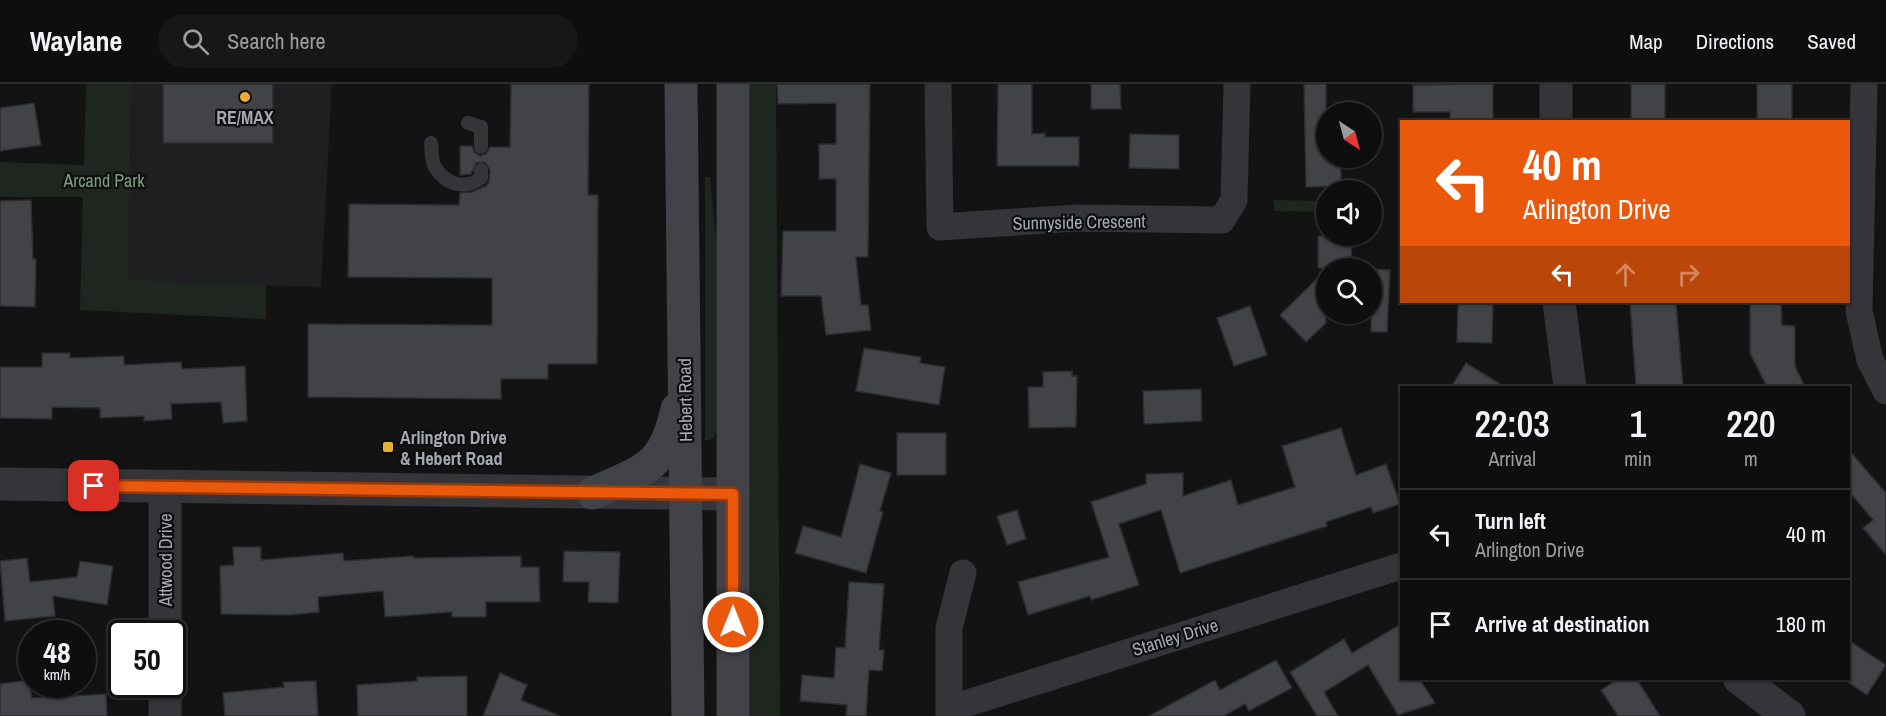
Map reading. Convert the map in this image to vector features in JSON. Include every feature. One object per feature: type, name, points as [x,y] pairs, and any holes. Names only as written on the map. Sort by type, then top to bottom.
[{"type":"main road","name":"Hebert Road","points":[[681,84],[688,716]]},
{"type":"main road","points":[[733,84],[733,716]]},
{"type":"main road","points":[[593,494],[646,469],[657,459],[672,434],[685,375]]},
{"type":"street","name":"Sunnyside Crescent","points":[[938,84],[940,226],[1077,218],[1221,220],[1234,200],[1237,84]]},
{"type":"street","points":[[1556,84],[1556,120]]},
{"type":"street","points":[[1864,84],[1859,310],[1870,360],[1886,391]]},
{"type":"street","points":[[1558,303],[1570,386]]},
{"type":"street","points":[[0,484],[593,494],[733,494]]},
{"type":"street","name":"Attwood Drive","points":[[165,487],[165,620]]},
{"type":"street","name":"Stanley Drive","points":[[963,573],[949,628],[949,712],[1400,566]]},
{"type":"street","points":[[1742,680],[1789,716]]},
{"type":"street","points":[[165,698],[165,716]]},
{"type":"lane","points":[[468,123],[481,127],[481,147]]},
{"type":"lane","points":[[431,143],[434,166],[449,182],[461,186],[473,184],[481,178],[481,170]]},
{"type":"shaded area","points":[[131,84],[332,84],[321,287],[129,281]]},
{"type":"green space","name":"Arcand Park","points":[[86,84],[131,84],[129,280],[266,285],[266,319],[80,310],[83,197],[0,197],[0,162],[84,165]]},
{"type":"green space","points":[[749,84],[776,84],[780,716],[749,716]]},
{"type":"green space","points":[[705,177],[710,177],[722,296],[720,422],[714,437],[708,441],[705,440]]},
{"type":"green space","points":[[1273,200],[1316,201],[1316,212],[1275,211]]},
{"type":"building","points":[[163,84],[273,84],[273,143],[163,143]]},
{"type":"building","points":[[511,84],[589,84],[588,195],[598,195],[597,364],[548,364],[548,379],[501,379],[501,399],[308,397],[308,324],[492,325],[492,278],[348,277],[349,204],[459,205],[460,193],[472,192],[486,186],[489,182],[490,170],[485,162],[476,163],[471,174],[460,175],[460,146],[472,146],[474,152],[480,156],[486,154],[490,147],[510,147]]},
{"type":"building","points":[[777,84],[870,84],[868,257],[856,257],[861,305],[868,305],[871,330],[826,335],[821,296],[781,296],[783,231],[836,231],[836,179],[819,179],[819,144],[836,144],[836,103],[778,104]]},
{"type":"building","points":[[998,84],[1032,84],[1032,134],[1045,133],[1045,137],[1079,137],[1079,166],[997,166]]},
{"type":"building","points":[[1091,84],[1120,84],[1121,109],[1091,109]]},
{"type":"building","points":[[1304,84],[1326,84],[1326,102],[1316,102],[1316,168],[1341,168],[1341,180],[1316,180],[1316,187],[1306,187]]},
{"type":"building","points":[[1493,84],[1493,120],[1450,120],[1450,112],[1413,112],[1413,85]]},
{"type":"building","points":[[1631,84],[1665,84],[1665,120],[1631,120]]},
{"type":"building","points":[[1757,84],[1792,84],[1792,120],[1757,120]]},
{"type":"building","points":[[34,103],[41,145],[0,151],[0,108]]},
{"type":"building","points":[[1130,134],[1179,135],[1179,169],[1129,168]]},
{"type":"building","points":[[31,200],[33,259],[36,259],[35,307],[0,306],[0,201]]},
{"type":"building","points":[[1318,246],[1352,246],[1351,258],[1318,258]]},
{"type":"building","points":[[1382,270],[1390,270],[1387,332],[1371,332],[1371,324],[1382,324]]},
{"type":"building","points":[[1316,280],[1316,324],[1325,324],[1306,342],[1280,315]]},
{"type":"building","points":[[1458,303],[1493,303],[1492,343],[1457,342]]},
{"type":"building","points":[[1630,303],[1676,303],[1683,386],[1636,386]]},
{"type":"building","points":[[1750,303],[1781,303],[1782,325],[1795,326],[1795,366],[1805,386],[1766,386],[1750,353]]},
{"type":"building","points":[[1250,306],[1267,355],[1234,366],[1217,318]]},
{"type":"building","points":[[864,348],[921,357],[920,363],[945,367],[939,405],[856,391]]},
{"type":"building","points":[[42,353],[70,353],[70,358],[124,356],[124,365],[181,362],[182,369],[245,366],[247,421],[223,423],[221,402],[171,404],[172,419],[144,421],[144,416],[100,418],[100,408],[52,407],[52,419],[0,418],[0,367],[42,367]]},
{"type":"building","points":[[1466,363],[1503,386],[1452,386]]},
{"type":"building","points":[[1072,371],[1072,376],[1077,376],[1076,427],[1029,428],[1028,387],[1043,387],[1043,372]]},
{"type":"building","points":[[1201,389],[1202,421],[1144,424],[1143,391]]},
{"type":"building","points":[[1341,428],[1356,475],[1386,464],[1400,504],[1373,513],[1371,507],[1326,522],[1327,526],[1180,573],[1161,510],[1119,524],[1139,585],[1091,600],[1090,596],[1028,615],[1018,582],[1109,557],[1091,502],[1146,484],[1146,474],[1183,473],[1183,496],[1231,480],[1238,505],[1295,487],[1282,446]]},
{"type":"building","points":[[897,433],[946,433],[946,475],[897,475]]},
{"type":"building","points":[[1850,451],[1886,493],[1886,555],[1863,528],[1873,520],[1850,492]]},
{"type":"building","points":[[860,464],[891,473],[866,573],[795,553],[803,526],[841,537]]},
{"type":"building","points":[[1017,510],[1026,539],[1007,545],[997,516]]},
{"type":"building","points":[[233,547],[261,547],[261,560],[343,553],[344,561],[413,556],[414,558],[521,556],[521,567],[539,567],[540,602],[486,602],[486,617],[452,617],[452,612],[385,617],[383,591],[318,597],[319,612],[289,615],[221,614],[220,566],[234,565]]},
{"type":"building","points":[[564,551],[620,552],[618,603],[588,602],[589,582],[563,582]]},
{"type":"building","points":[[27,558],[30,582],[77,577],[80,561],[113,566],[107,605],[53,596],[55,616],[5,621],[0,561]]},
{"type":"building","points":[[849,582],[884,584],[879,650],[884,650],[882,671],[869,670],[866,716],[846,716],[847,705],[800,701],[802,675],[834,678],[836,647],[845,648]]},
{"type":"building","points":[[1400,625],[1400,680],[1420,680],[1435,703],[1398,715],[1368,665],[1324,692],[1338,716],[1317,716],[1290,672],[1344,639],[1352,653]]},
{"type":"building","points":[[1850,641],[1886,665],[1867,695],[1848,682],[1850,680]]},
{"type":"building","points":[[1276,660],[1292,688],[1249,711],[1245,704],[1224,716],[1149,716],[1215,680],[1220,690]]},
{"type":"building","points":[[500,673],[527,685],[521,700],[560,716],[483,716]]},
{"type":"building","points":[[467,676],[467,716],[358,716],[357,685],[417,681],[417,677]]},
{"type":"building","points":[[1617,680],[1637,680],[1660,716],[1618,716],[1601,690]]},
{"type":"building","points":[[316,681],[318,716],[225,716],[223,693],[284,687],[283,682]]},
{"type":"building","points":[[18,682],[18,698],[96,698],[96,695],[106,694],[107,716],[0,716],[0,684]]},
{"type":"place","name":"RE/MAX","points":[[245,97]]},
{"type":"place","name":"Arlington Drive & Hebert Road","points":[[388,447]]},
{"type":"route","points":[[94,486],[555,494],[733,494],[733,622]]}]
